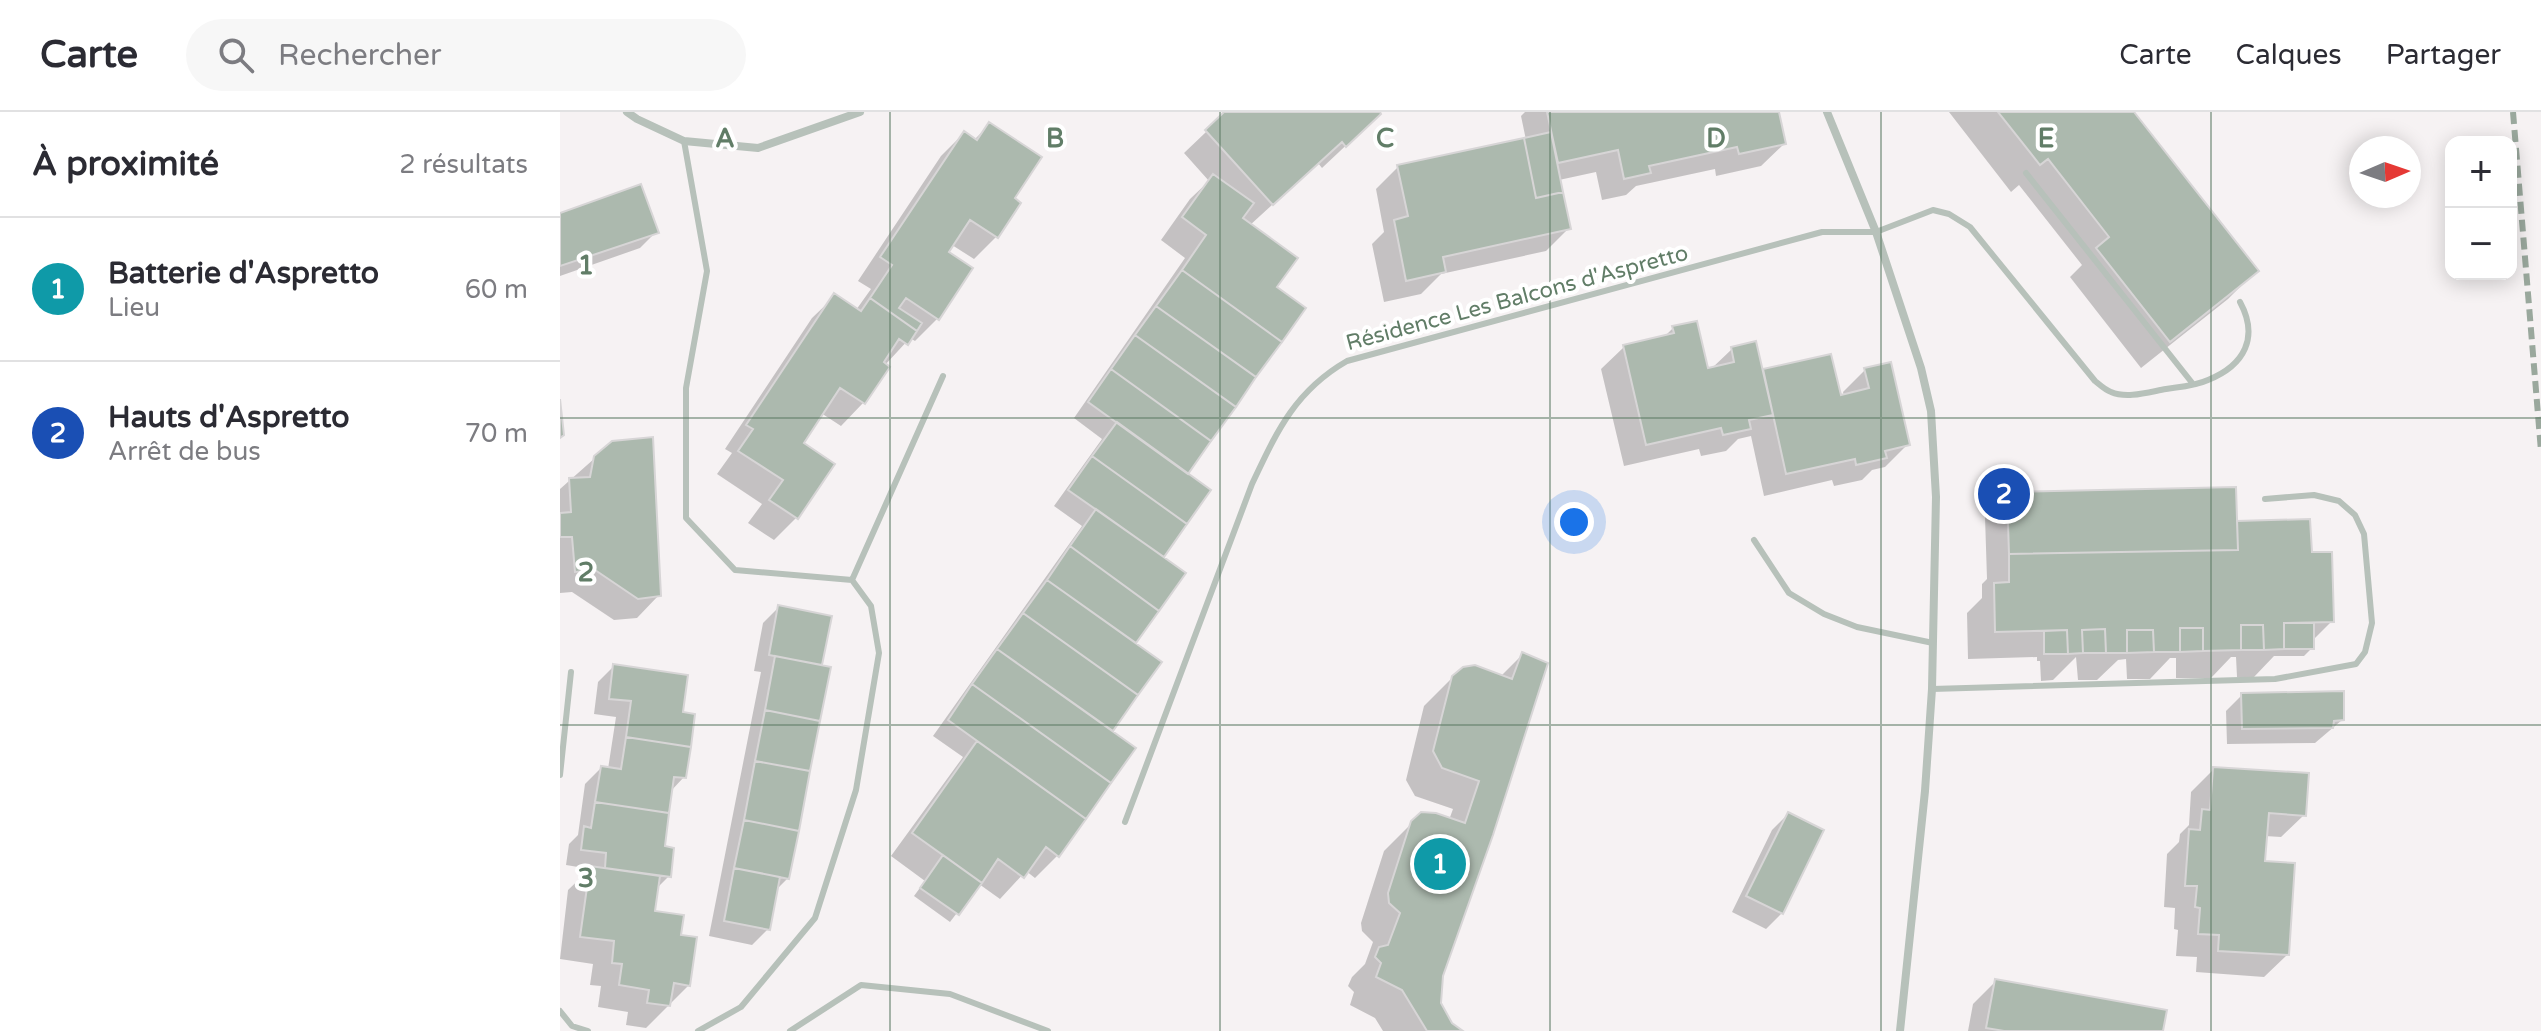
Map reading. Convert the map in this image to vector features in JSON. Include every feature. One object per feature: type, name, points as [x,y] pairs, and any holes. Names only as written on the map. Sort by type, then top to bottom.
[{"type":"street","points":[[627,112],[684,141],[758,148],[860,112]]},
{"type":"street","points":[[1827,112],[1876,232],[1921,368],[1931,411],[1936,497],[1932,689],[1925,791],[1900,1031]]},
{"type":"lane","points":[[684,141],[707,271],[686,388],[686,518],[735,570],[852,580],[871,606],[879,653],[856,790],[815,918],[741,1007],[698,1031]]},
{"type":"lane","points":[[2026,173],[2193,384]]},
{"type":"lane","points":[[1876,232],[1933,210],[1949,214],[1970,227],[2095,381],[2112,393],[2137,395],[2209,380],[2235,362],[2249,343],[2250,328],[2240,302]]},
{"type":"lane","name":"Résidence Les Balcons d'Aspretto","points":[[1125,822],[1252,484],[1289,415],[1322,376],[1347,361],[1822,232],[1876,232]]},
{"type":"lane","points":[[852,580],[943,376]]},
{"type":"lane","points":[[1932,689],[2275,679],[2356,664],[2365,652],[2372,623],[2364,534],[2355,515],[2339,501],[2314,495],[2265,499]]},
{"type":"lane","points":[[1754,540],[1789,593],[1824,614],[1857,627],[1933,643]]},
{"type":"lane","points":[[560,775],[571,672]]},
{"type":"lane","points":[[790,1031],[861,985],[950,994],[1048,1031]]},
{"type":"lane","points":[[560,1011],[572,1026],[588,1031]]},
{"type":"building","points":[[1224,112],[1381,114],[1346,147],[1342,142],[1273,205],[1205,130]]},
{"type":"building","points":[[1547,112],[1779,112],[1786,144],[1739,154],[1737,147],[1649,166],[1651,173],[1624,179],[1618,150],[1558,163]]},
{"type":"building","points":[[1998,112],[2134,112],[2259,271],[2170,342],[2096,248],[2109,237],[2048,159],[2040,165]]},
{"type":"building","points":[[989,122],[1042,157],[1015,198],[1021,203],[998,238],[970,220],[949,252],[973,268],[939,320],[906,298],[899,308],[922,323],[917,331],[870,298],[892,265],[880,257],[964,131],[977,140]]},
{"type":"building","points":[[1551,132],[1563,192],[1536,198],[1524,138]]},
{"type":"building","points":[[1524,138],[1536,198],[1563,192],[1571,229],[1443,257],[1446,272],[1406,281],[1394,220],[1408,216],[1397,165]]},
{"type":"building","points":[[1213,174],[1254,203],[1243,218],[1298,258],[1277,287],[1306,308],[1282,342],[1182,270],[1206,235],[1182,217]]},
{"type":"building","points":[[641,184],[659,233],[560,266],[560,213]]},
{"type":"building","points":[[1182,270],[1282,342],[1256,377],[1156,306]]},
{"type":"building","points":[[834,293],[861,311],[870,298],[917,331],[908,345],[899,339],[884,362],[890,367],[865,404],[840,388],[804,443],[835,464],[798,519],[769,500],[783,480],[738,451],[753,429],[746,425]]},
{"type":"building","points":[[1156,306],[1256,377],[1236,407],[1135,335]]},
{"type":"building","points":[[1697,321],[1708,368],[1734,362],[1731,347],[1756,341],[1773,415],[1749,420],[1751,429],[1723,435],[1721,428],[1646,445],[1623,345],[1674,333],[1672,326]]},
{"type":"building","points":[[1135,335],[1236,407],[1211,441],[1111,369]]},
{"type":"building","points":[[1831,354],[1841,395],[1869,388],[1864,368],[1891,362],[1910,445],[1885,451],[1887,458],[1856,465],[1855,459],[1786,474],[1763,369]]},
{"type":"building","points":[[1111,369],[1211,441],[1188,474],[1088,402]]},
{"type":"building","points":[[560,399],[564,435],[560,438]]},
{"type":"building","points":[[1117,422],[1211,490],[1187,524],[1092,456]]},
{"type":"building","points":[[653,437],[661,596],[638,599],[595,570],[575,572],[572,537],[560,537],[560,513],[571,512],[569,478],[590,477],[594,456],[612,441]]},
{"type":"building","points":[[1092,456],[1187,524],[1164,557],[1068,490]]},
{"type":"building","points":[[2236,487],[2238,550],[2009,554],[2007,492]]},
{"type":"building","points":[[1096,509],[1186,573],[1159,611],[1070,546]]},
{"type":"building","points":[[2310,519],[2312,552],[2332,552],[2334,622],[2284,623],[2284,649],[2264,650],[2263,625],[2241,625],[2241,650],[2203,651],[2203,628],[2180,628],[2180,652],[2154,652],[2153,630],[2127,630],[2127,653],[2106,653],[2105,629],[2082,630],[2083,653],[2068,654],[2067,630],[1995,632],[1994,583],[2009,582],[2009,554],[2238,550],[2237,521]]},
{"type":"building","points":[[1070,546],[1159,611],[1136,643],[1047,580]]},
{"type":"building","points":[[1047,580],[1162,662],[1138,695],[1023,613]]},
{"type":"building","points":[[778,605],[832,616],[822,665],[769,655]]},
{"type":"building","points":[[1023,613],[1138,695],[1113,731],[997,649]]},
{"type":"building","points":[[2284,623],[2314,623],[2314,649],[2284,649]]},
{"type":"building","points":[[2241,625],[2263,625],[2264,650],[2241,650]]},
{"type":"building","points":[[2180,628],[2203,628],[2203,651],[2180,652]]},
{"type":"building","points":[[2105,629],[2106,653],[2083,653],[2082,630]]},
{"type":"building","points":[[2067,630],[2068,654],[2044,654],[2044,631]]},
{"type":"building","points":[[2127,630],[2153,630],[2154,652],[2127,653]]},
{"type":"building","points":[[997,649],[1136,748],[1111,783],[972,684]]},
{"type":"building","points":[[1522,652],[1548,663],[1493,835],[1443,976],[1441,1003],[1452,1023],[1463,1031],[1427,1031],[1402,990],[1376,977],[1381,963],[1375,957],[1379,947],[1388,945],[1400,913],[1389,903],[1388,893],[1411,821],[1421,812],[1436,813],[1465,823],[1479,781],[1442,768],[1433,751],[1452,676],[1463,667],[1475,665],[1512,679]]},
{"type":"building","points":[[775,656],[831,667],[820,721],[765,710]]},
{"type":"building","points":[[613,664],[688,675],[683,712],[695,714],[691,747],[626,737],[631,701],[609,699]]},
{"type":"building","points":[[972,684],[1111,783],[1086,819],[948,720]]},
{"type":"building","points":[[2344,691],[2344,720],[2334,721],[2333,728],[2242,729],[2241,693]]},
{"type":"building","points":[[765,710],[820,721],[810,771],[755,761]]},
{"type":"building","points":[[626,737],[691,747],[686,778],[674,777],[669,813],[595,802],[601,766],[621,769]]},
{"type":"building","points":[[977,741],[1086,819],[1059,857],[1046,847],[1024,878],[998,859],[982,883],[912,833]]},
{"type":"building","points":[[755,761],[810,771],[799,831],[744,820]]},
{"type":"building","points":[[2213,767],[2309,773],[2306,816],[2269,813],[2265,861],[2295,863],[2289,955],[2218,951],[2219,935],[2198,934],[2200,908],[2195,907],[2197,886],[2185,886],[2189,829],[2200,830],[2202,809],[2210,810]]},
{"type":"building","points":[[595,802],[669,813],[665,846],[674,848],[671,877],[605,868],[606,853],[581,850],[584,826],[591,828]]},
{"type":"building","points":[[1788,812],[1824,830],[1783,914],[1746,896]]},
{"type":"building","points":[[744,820],[799,831],[789,879],[734,868]]},
{"type":"building","points":[[943,855],[982,883],[959,915],[920,888]]},
{"type":"building","points":[[590,866],[660,876],[655,911],[684,915],[681,935],[697,937],[690,986],[674,983],[670,1006],[647,1003],[649,990],[619,985],[622,964],[612,963],[614,941],[580,937]]},
{"type":"building","points":[[734,868],[780,877],[770,930],[724,921]]},
{"type":"building","points":[[1995,979],[2167,1010],[2163,1031],[2004,1031],[1986,1028]]},
{"type":"railway","points":[[2513,112],[2541,451]]},
{"type":"place","name":"Hauts d'Aspretto","points":[[2004,494]]},
{"type":"place","name":"Batterie d'Aspretto","points":[[1440,864]]}]
